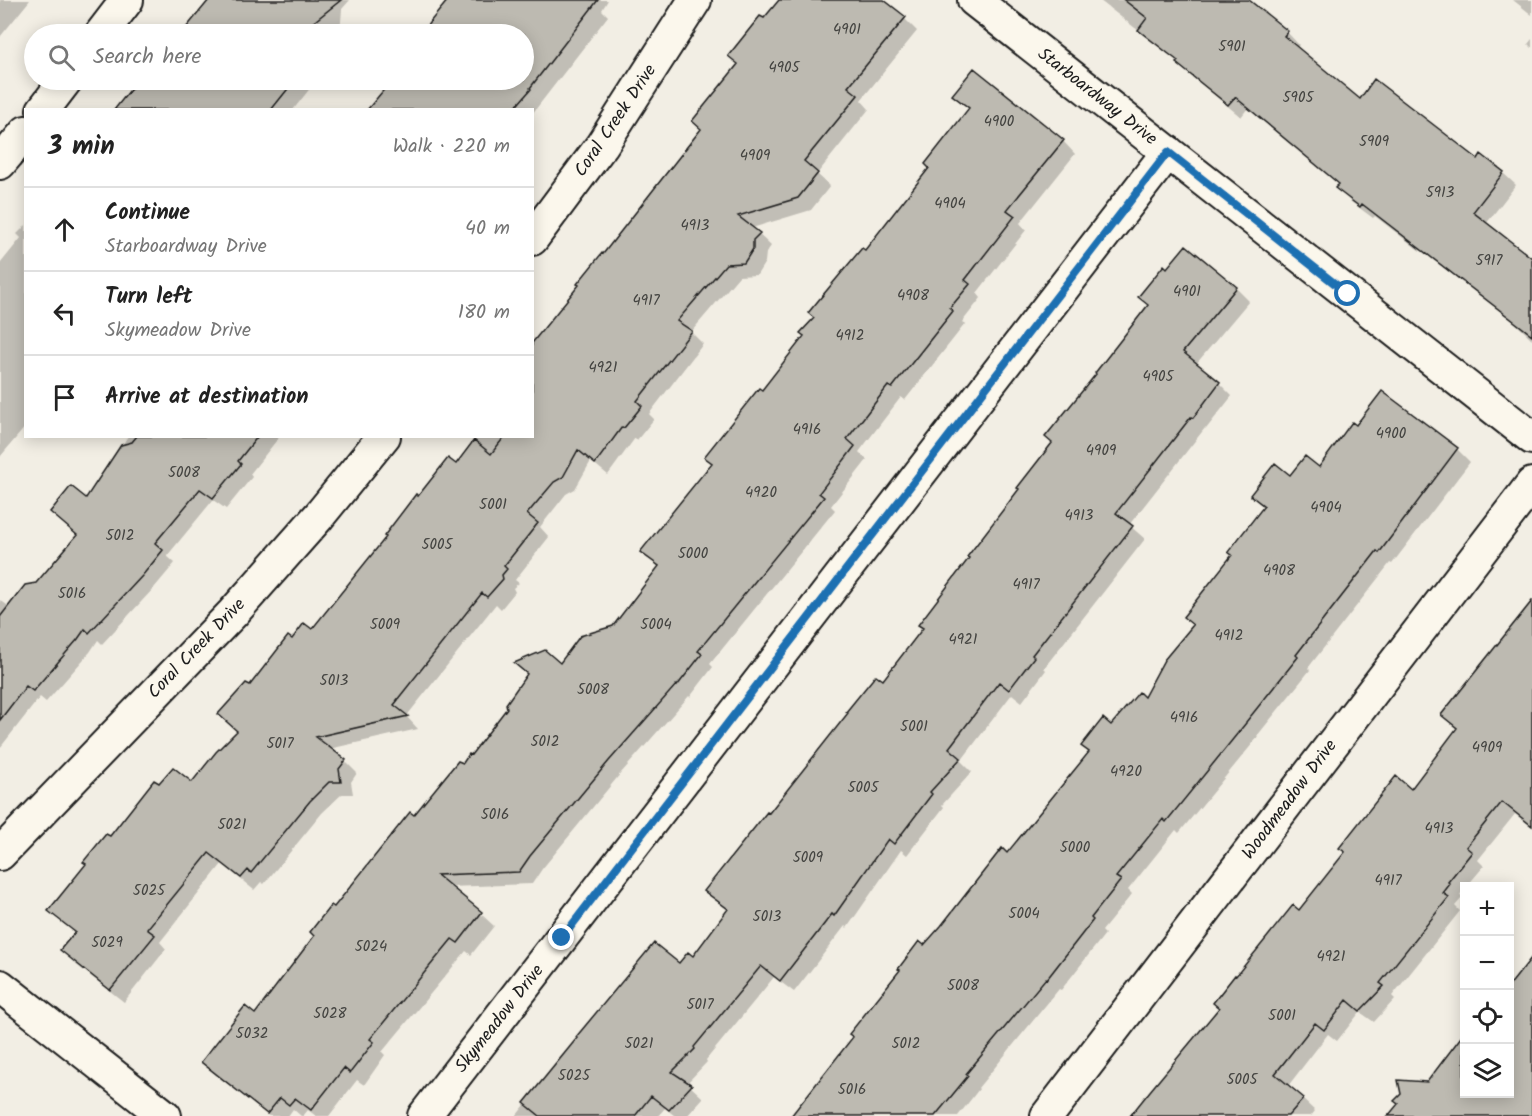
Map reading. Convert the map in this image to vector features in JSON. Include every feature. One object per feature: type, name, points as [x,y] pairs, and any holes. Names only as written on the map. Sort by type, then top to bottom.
[{"type":"street","points":[[109,24],[127,0]]},
{"type":"street","name":"Coral Creek Drive","points":[[534,236],[602,145],[695,0]]},
{"type":"street","name":"Starboardway Drive","points":[[974,0],[1532,438]]},
{"type":"street","points":[[45,108],[58,90]]},
{"type":"street","points":[[0,163],[24,134]]},
{"type":"street","name":"Skymeadow Drive","points":[[424,1116],[1168,152]]},
{"type":"street","name":"Coral Creek Drive","points":[[0,854],[232,613],[319,516],[382,438]]},
{"type":"street","name":"Woodmeadow Drive","points":[[1047,1116],[1532,484]]},
{"type":"street","points":[[0,986],[165,1116]]},
{"type":"building","points":[[209,0],[341,0],[311,24],[189,24]]},
{"type":"building","points":[[448,0],[598,0],[534,83],[534,24],[428,24]]},
{"type":"building","points":[[779,0],[884,0],[906,17],[848,87],[858,95],[804,161],[818,173],[798,198],[738,216],[760,233],[753,240],[753,249],[744,263],[726,264],[677,321],[692,331],[637,401],[642,406],[624,428],[622,427],[595,464],[578,450],[563,477],[554,482],[527,514],[538,523],[504,566],[507,569],[502,575],[503,579],[487,597],[482,593],[394,705],[408,716],[316,737],[346,760],[339,769],[341,782],[329,782],[310,801],[251,873],[248,870],[241,878],[209,853],[147,929],[155,935],[110,990],[60,950],[75,932],[48,911],[86,864],[83,862],[106,834],[110,836],[154,780],[159,783],[173,767],[192,782],[216,752],[237,731],[218,714],[246,683],[250,685],[288,636],[292,639],[304,623],[312,629],[386,537],[384,536],[416,494],[418,496],[448,458],[456,464],[474,440],[491,454],[503,438],[534,438],[534,341],[701,129],[692,121],[738,64],[728,56],[760,16],[764,18]]},
{"type":"building","points":[[1124,0],[1249,0],[1288,31],[1284,36],[1360,99],[1374,79],[1478,159],[1481,154],[1504,172],[1473,212],[1532,258],[1532,335],[1362,204],[1360,207],[1335,188],[1339,184],[1235,97],[1228,105],[1176,63],[1178,61],[1138,30],[1147,18]]},
{"type":"building","points":[[974,68],[1064,140],[1007,210],[1015,216],[965,280],[970,284],[950,308],[953,311],[892,388],[888,386],[847,439],[855,446],[819,493],[824,497],[698,651],[702,654],[677,686],[609,761],[519,872],[437,875],[482,912],[458,943],[452,939],[370,1039],[374,1042],[350,1073],[344,1068],[311,1110],[295,1098],[289,1105],[280,1098],[267,1114],[201,1062],[245,1006],[255,1014],[314,936],[310,932],[331,905],[334,907],[410,812],[414,815],[458,761],[463,763],[469,754],[471,755],[507,708],[506,704],[527,674],[514,663],[545,650],[560,663],[580,636],[613,626],[659,566],[640,552],[712,463],[704,457],[759,388],[762,390],[804,336],[800,333],[814,318],[808,313],[862,248],[865,250],[929,168],[925,164],[969,108],[952,95]]},
{"type":"building","points":[[130,90],[287,90],[273,108],[116,108]]},
{"type":"building","points":[[384,90],[530,90],[515,108],[369,108]]},
{"type":"building","points":[[1186,245],[1237,287],[1183,352],[1220,382],[1116,513],[1133,526],[1032,655],[1034,657],[1009,690],[999,682],[949,748],[961,758],[930,792],[932,794],[894,844],[888,839],[834,916],[832,914],[780,981],[761,966],[694,1047],[695,1049],[672,1072],[692,1085],[669,1110],[651,1096],[635,1116],[540,1116],[524,1103],[654,943],[679,963],[688,952],[693,956],[728,909],[704,891],[767,812],[769,813],[876,675],[883,680],[923,628],[918,625],[1052,443],[1045,437],[1148,305],[1138,297],[1164,265],[1167,268]]},
{"type":"building","points":[[1382,391],[1458,448],[1379,553],[1377,551],[1296,655],[1298,657],[1246,723],[1166,822],[1163,819],[1116,877],[1121,880],[1091,918],[1093,920],[1047,979],[966,1074],[968,1076],[935,1116],[791,1116],[853,1037],[849,1034],[900,970],[898,969],[919,941],[924,945],[941,926],[1002,848],[1007,853],[1089,752],[1081,746],[1103,718],[1111,725],[1139,692],[1144,697],[1164,660],[1193,625],[1183,617],[1232,555],[1228,552],[1264,506],[1250,495],[1275,463],[1290,475],[1305,456],[1319,467],[1352,422],[1356,425]]},
{"type":"building","points":[[135,438],[256,438],[238,461],[241,464],[213,498],[200,489],[155,543],[163,550],[142,576],[89,633],[85,629],[33,691],[26,686],[0,720],[0,617],[25,585],[36,583],[77,535],[50,512],[71,486],[86,498],[121,445],[132,442]]},
{"type":"building","points":[[1532,601],[1532,826],[1502,802],[1466,847],[1472,852],[1448,882],[1450,884],[1443,893],[1449,897],[1380,983],[1384,986],[1360,1011],[1347,1000],[1324,1030],[1315,1023],[1275,1074],[1304,1098],[1288,1116],[1130,1116],[1219,1008],[1213,1003],[1235,975],[1293,905],[1299,910],[1345,852],[1339,848],[1396,776],[1411,789],[1457,728],[1441,715]]},
{"type":"building","points":[[1532,957],[1532,1116],[1388,1116],[1398,1104],[1394,1101],[1401,1094],[1398,1080],[1427,1082],[1460,1038],[1460,1098],[1514,1098],[1514,980]]},
{"type":"route","points":[[562,938],[1168,152],[1348,294]]}]
